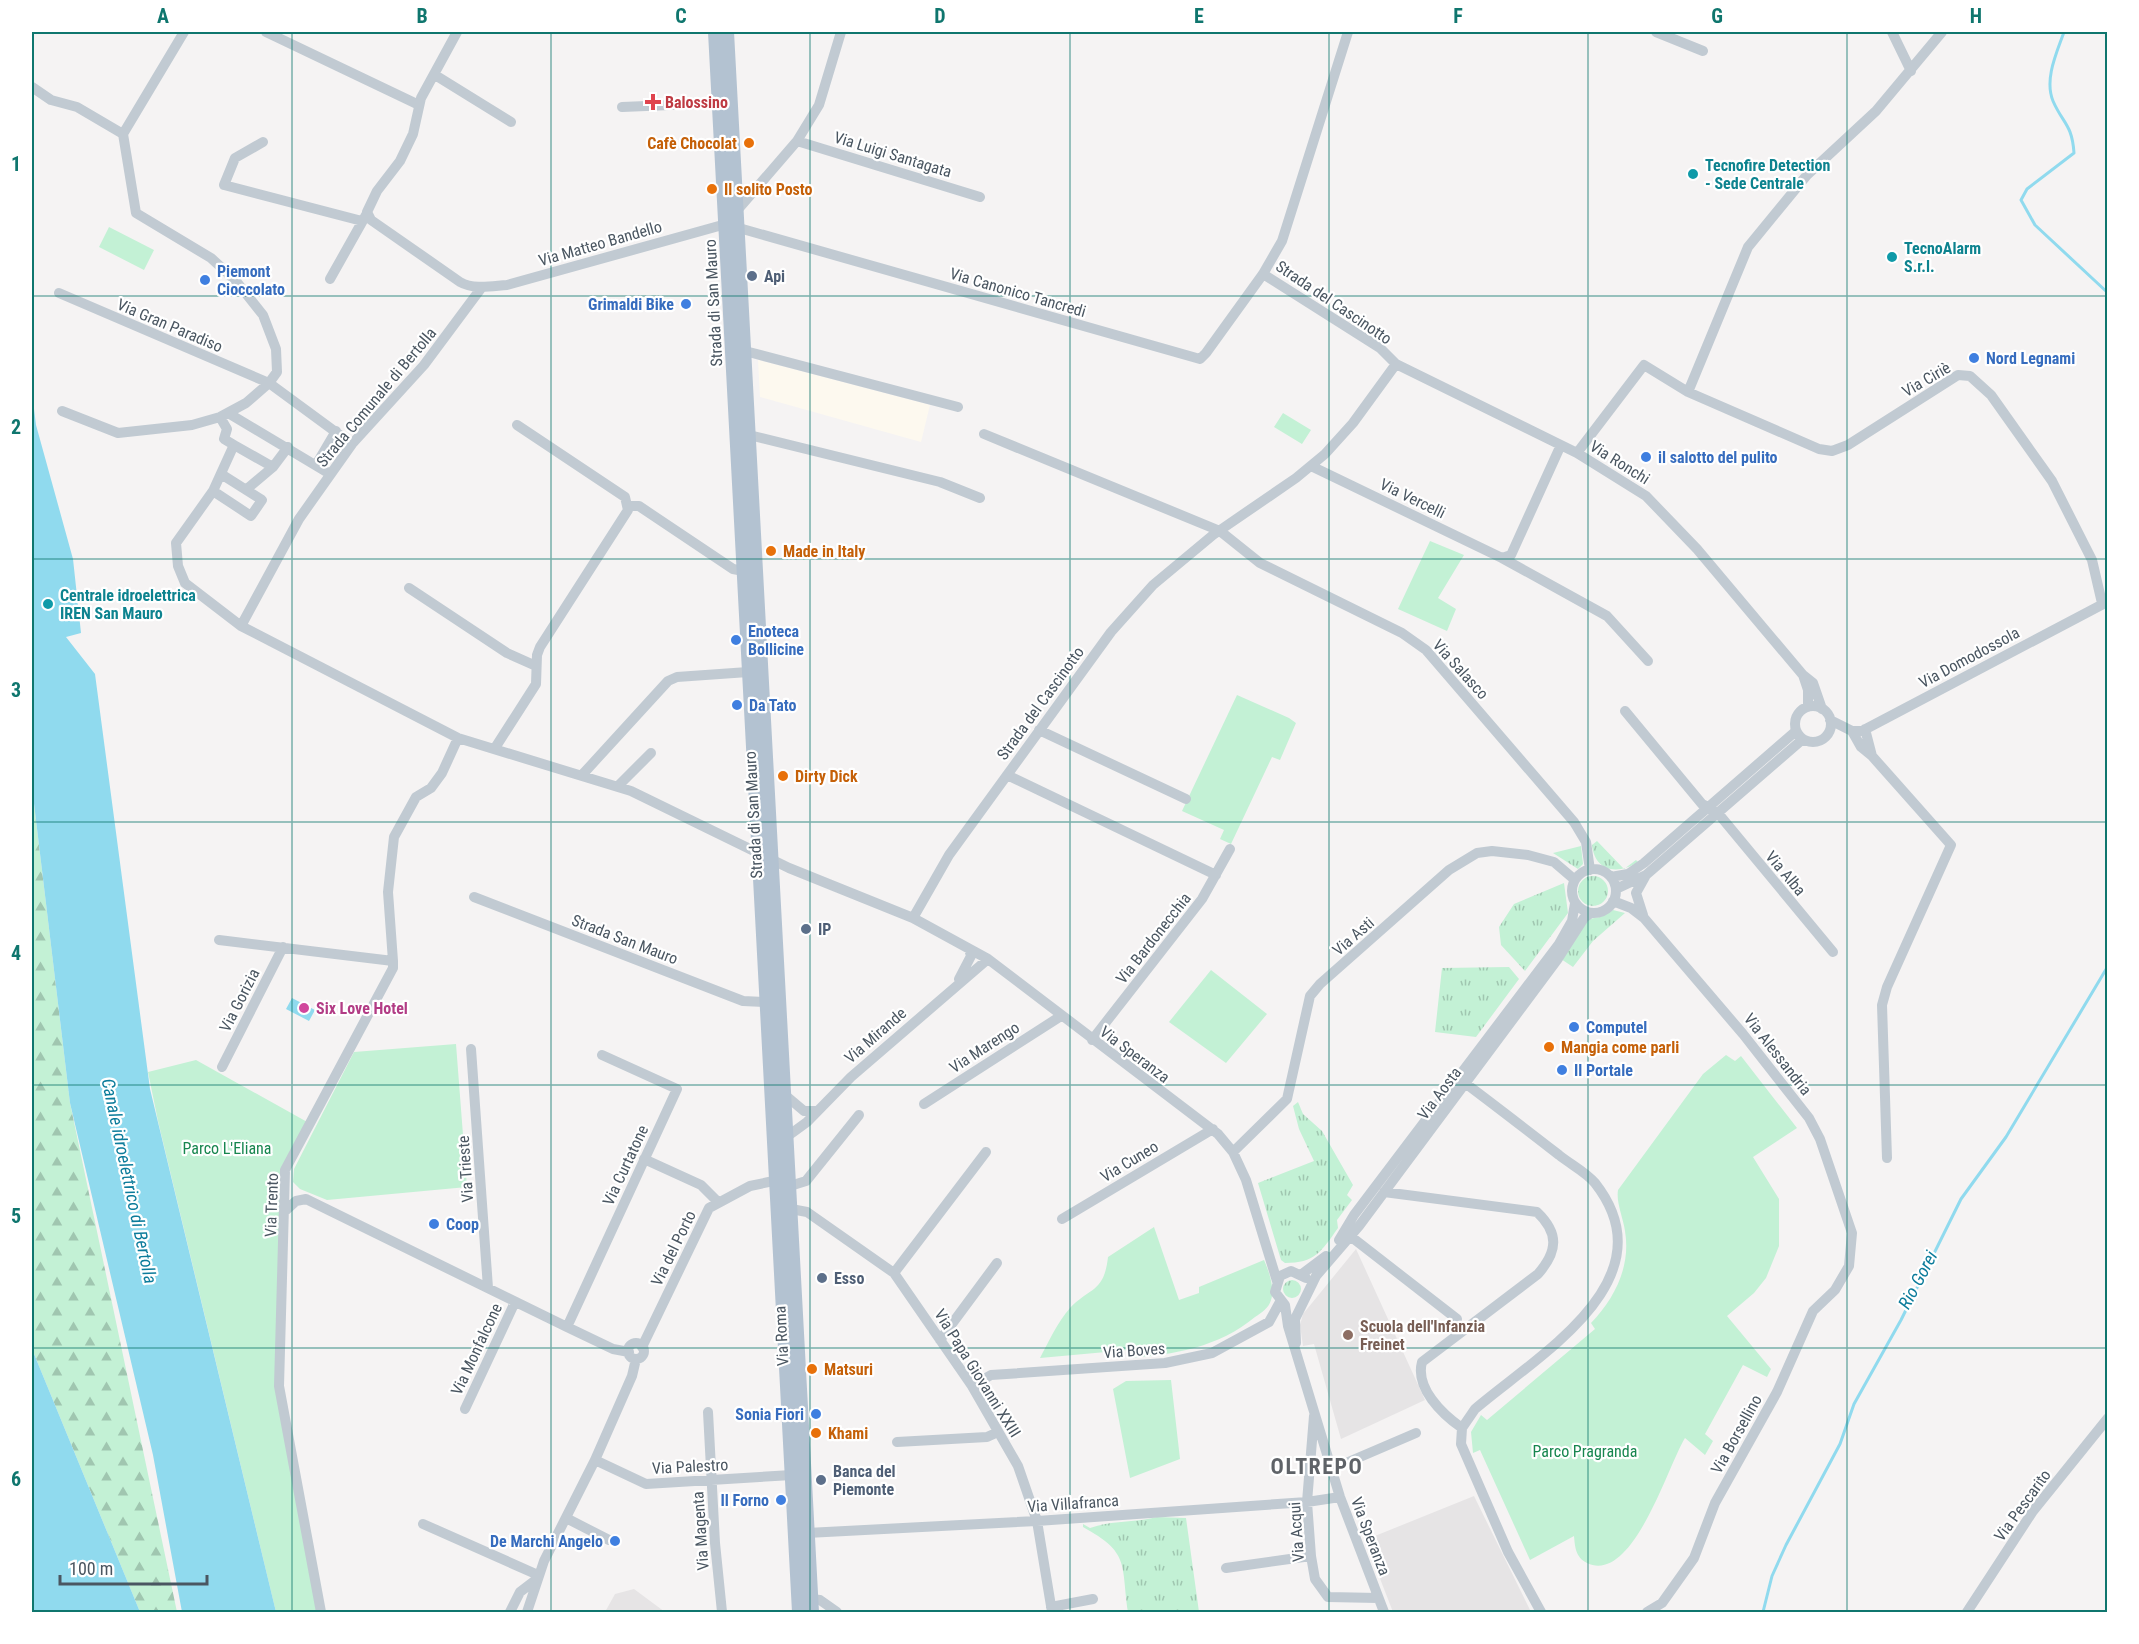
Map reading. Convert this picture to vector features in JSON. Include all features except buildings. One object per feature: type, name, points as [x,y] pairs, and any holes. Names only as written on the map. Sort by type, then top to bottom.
[{"type":"main road","name":"Strada di San Mauro","points":[[715,32],[719,103],[745,351],[749,435],[748,672],[766,1002],[776,1058]]},
{"type":"main road","name":"Strada di San Mauro","points":[[727,32],[736,211],[732,226],[750,572],[772,860],[776,1058]]},
{"type":"main road","name":"Via Roma","points":[[776,1058],[785,1095],[787,1136],[785,1181],[792,1475],[799,1612]]},
{"type":"main road","name":"Via Roma","points":[[776,1058],[775,1145],[791,1209],[811,1606]]},
{"type":"street","points":[[62,411],[118,434],[192,425],[224,415],[246,403],[269,383],[277,372],[276,349],[263,315],[237,281],[211,258],[155,227],[136,213],[123,134],[184,32]]},
{"type":"street","points":[[266,32],[419,105]]},
{"type":"street","points":[[330,279],[377,191],[400,160],[413,134],[419,105],[457,32]]},
{"type":"street","points":[[736,211],[797,141],[819,105],[842,32]]},
{"type":"street","name":"Strada del Cascinotto","points":[[913,918],[949,855],[1101,644],[1153,585],[1220,531],[1311,466],[1353,423],[1396,364],[1380,348],[1263,274],[1282,241],[1348,32]]},
{"type":"street","points":[[1656,32],[1703,51]]},
{"type":"street","points":[[1892,32],[1911,71]]},
{"type":"street","points":[[1688,393],[1748,247],[1807,175],[1876,111],[1942,32]]},
{"type":"street","points":[[435,75],[511,122]]},
{"type":"street","points":[[32,87],[51,100],[77,107],[123,134]]},
{"type":"street","points":[[622,107],[719,103]]},
{"type":"street","name":"Via Luigi Santagata","points":[[797,141],[980,196]]},
{"type":"street","points":[[263,142],[235,158],[224,185],[365,216],[466,286],[482,287]]},
{"type":"street","name":"Via Canonico Tancredi","points":[[732,226],[1200,358],[1206,353],[1263,274]]},
{"type":"street","name":"Via Matteo Bandello","points":[[482,287],[507,285],[732,226]]},
{"type":"street","name":"Strada Comunale di Bertolla","points":[[241,626],[299,519],[330,474],[352,444],[424,365],[482,287]]},
{"type":"street","name":"Via Gran Paradiso","points":[[59,293],[269,383],[352,444]]},
{"type":"street","name":"Strada di San Mauro","points":[[745,351],[958,407]]},
{"type":"street","name":"Via Ronchi","points":[[1396,364],[1560,447],[1577,453],[1646,496],[1697,549],[1803,675],[1813,683],[1822,709]]},
{"type":"street","name":"Via Ciriè","points":[[1577,453],[1644,365],[1688,393],[1819,449],[1832,451],[1848,445],[1958,375],[1970,376],[1991,395],[2052,481],[2092,560],[2105,603]]},
{"type":"street","points":[[224,415],[227,429],[224,440],[273,467]]},
{"type":"street","points":[[224,415],[288,447],[330,474]]},
{"type":"street","points":[[495,748],[536,684],[536,666],[540,647],[624,519],[628,506],[625,497],[610,486],[517,425]]},
{"type":"street","points":[[316,465],[336,431]]},
{"type":"street","points":[[984,434],[1220,531]]},
{"type":"street","points":[[749,435],[940,482],[980,498]]},
{"type":"street","points":[[234,445],[213,491],[176,543],[178,566],[185,583],[241,626],[458,738],[618,786],[789,868],[913,918]]},
{"type":"street","points":[[248,489],[273,467],[288,447]]},
{"type":"street","points":[[1502,558],[1511,555],[1560,447]]},
{"type":"street","name":"Via Vercelli","points":[[1311,466],[1502,558],[1607,616],[1648,661]]},
{"type":"street","points":[[213,491],[251,516],[262,500],[221,474]]},
{"type":"street","points":[[628,506],[639,506],[733,569],[750,572]]},
{"type":"street","name":"Via Salasco","points":[[1220,531],[1260,563],[1402,633],[1426,650],[1574,822],[1586,842],[1590,870]]},
{"type":"street","points":[[410,588],[507,653],[536,666]]},
{"type":"street","name":"Via Domodossola","points":[[1848,729],[1865,729],[2105,603]]},
{"type":"street","points":[[582,775],[668,681],[677,677],[748,672]]},
{"type":"street","points":[[1803,675],[1808,690],[1808,707]]},
{"type":"street","points":[[1799,735],[1797,716],[1808,707],[1822,709],[1830,725]]},
{"type":"street","points":[[1625,711],[1702,804],[1713,809]]},
{"type":"street","points":[[1799,735],[1817,741],[1830,725]]},
{"type":"street","points":[[1830,725],[1848,729],[1861,747],[1872,756],[1951,845],[1887,987],[1882,1005],[1887,1158]]},
{"type":"street","points":[[1865,729],[1872,756]]},
{"type":"street","points":[[1039,730],[1186,799]]},
{"type":"street","points":[[1611,877],[1635,870],[1713,809],[1799,735]]},
{"type":"street","points":[[219,939],[393,961],[388,892],[394,837],[416,797],[431,788],[442,772],[458,738]]},
{"type":"street","points":[[618,786],[651,753]]},
{"type":"street","points":[[1007,775],[1216,875]]},
{"type":"street","points":[[1644,918],[1636,892],[1646,875],[1713,809]]},
{"type":"street","name":"Via Alba","points":[[1713,809],[1833,952]]},
{"type":"street","name":"Via Bardonecchia","points":[[1092,1041],[1202,899],[1230,849]]},
{"type":"street","name":"Via Asti","points":[[1233,1152],[1287,1099],[1310,996],[1320,984],[1449,870],[1477,854],[1491,851],[1528,855],[1554,862],[1575,880]]},
{"type":"street","points":[[1590,870],[1599,870],[1611,877],[1616,889],[1613,901],[1604,911],[1591,913],[1575,903],[1572,890],[1575,880],[1590,870]]},
{"type":"street","points":[[1616,889],[1646,875]]},
{"type":"street","name":"Strada San Mauro","points":[[474,897],[743,1001],[766,1002]]},
{"type":"street","name":"Via Alessandria","points":[[1613,901],[1631,908],[1644,918],[1743,1034],[1809,1118],[1820,1139],[1849,1219],[1852,1233],[1849,1266]]},
{"type":"street","name":"Via Aosta","points":[[1302,1274],[1326,1256],[1384,1192],[1465,1083],[1559,944],[1572,921],[1575,903]]},
{"type":"street","name":"Via Aosta","points":[[1310,1290],[1316,1276],[1347,1234],[1354,1215],[1584,918],[1591,913]]},
{"type":"street","name":"Via Speranza","points":[[913,918],[988,959],[1092,1041],[1213,1129],[1233,1152],[1246,1180],[1277,1275]]},
{"type":"street","name":"Via Gorizia","points":[[222,1067],[283,947]]},
{"type":"street","name":"Via Mirande","points":[[956,985],[971,956],[969,949]]},
{"type":"street","name":"Via Mirande","points":[[775,1145],[817,1111],[851,1077],[988,959]]},
{"type":"street","name":"Via Trento","points":[[321,1612],[279,1386],[285,1170],[393,968],[393,961]]},
{"type":"street","name":"Via Marengo","points":[[924,1104],[1061,1016]]},
{"type":"street","name":"Via Trieste","points":[[471,1049],[488,1288]]},
{"type":"street","name":"Via Curtatone","points":[[567,1327],[677,1089],[602,1055]]},
{"type":"street","points":[[1465,1083],[1594,1181],[1610,1206],[1616,1232],[1616,1261],[1608,1287],[1586,1317],[1477,1407],[1462,1428],[1461,1444],[1467,1458],[1508,1552],[1541,1612]]},
{"type":"street","points":[[785,1095],[804,1111],[817,1111]]},
{"type":"street","name":"Via del Porto","points":[[632,1355],[643,1355],[642,1347],[709,1208],[750,1186],[785,1181],[806,1181],[859,1115]]},
{"type":"street","name":"Via Cuneo","points":[[1062,1220],[1213,1129]]},
{"type":"street","points":[[894,1273],[986,1152]]},
{"type":"street","points":[[644,1159],[701,1185],[718,1202]]},
{"type":"street","points":[[1384,1192],[1537,1212],[1552,1229],[1554,1245],[1548,1262],[1538,1274],[1422,1362],[1419,1372],[1428,1392],[1439,1409],[1462,1428]]},
{"type":"street","points":[[285,1211],[296,1201],[306,1199],[567,1327],[622,1353],[632,1355],[632,1376],[595,1460],[538,1577],[529,1610]]},
{"type":"street","name":"Via Papa Giovanni XXIII","points":[[791,1209],[807,1212],[894,1273],[972,1386],[1018,1466],[1037,1521],[1052,1610]]},
{"type":"street","points":[[1347,1234],[1457,1319]]},
{"type":"street","points":[[940,1340],[997,1263]]},
{"type":"street","name":"Via Borsellino","points":[[1647,1612],[1662,1603],[1694,1558],[1715,1503],[1777,1392],[1813,1311],[1835,1290],[1849,1266]]},
{"type":"street","points":[[1291,1271],[1302,1274],[1308,1281],[1310,1290],[1302,1304],[1283,1303],[1275,1292],[1277,1275],[1291,1271]]},
{"type":"street","name":"Via Monfalcone","points":[[465,1409],[515,1302]]},
{"type":"street","name":"Via Speranza","points":[[1283,1303],[1340,1497],[1384,1612]]},
{"type":"street","name":"Via Boves","points":[[972,1386],[991,1375],[1165,1364],[1212,1353],[1269,1322],[1283,1303]]},
{"type":"street","name":"Via Speranza","points":[[1296,1343],[1295,1319],[1302,1304]]},
{"type":"street","name":"Via Acqui","points":[[1315,1410],[1307,1502],[1315,1579],[1328,1598],[1378,1598]]},
{"type":"street","name":"Via Magenta","points":[[708,1412],[722,1612]]},
{"type":"street","name":"Via Pescarito","points":[[1967,1612],[2033,1511],[2108,1418]]},
{"type":"street","points":[[897,1442],[987,1437],[998,1432]]},
{"type":"street","points":[[1332,1469],[1416,1433]]},
{"type":"street","name":"Via Palestro","points":[[595,1460],[646,1484],[792,1475]]},
{"type":"street","name":"Via Villafranca","points":[[807,1533],[1037,1521],[1307,1502],[1340,1497]]},
{"type":"street","points":[[566,1518],[609,1540]]},
{"type":"street","points":[[423,1524],[538,1577]]},
{"type":"street","points":[[1226,1568],[1311,1556]]},
{"type":"street","points":[[510,1612],[518,1596],[538,1577]]},
{"type":"street","points":[[518,1596],[530,1597],[529,1610]]},
{"type":"street","points":[[1052,1610],[1092,1599]]},
{"type":"street","points":[[811,1606],[820,1600],[837,1612]]},
{"type":"shaded area","points":[[758,360],[930,405],[921,442],[760,397]]},
{"type":"shaded area","name":"Scuola dell'Infanzia Freinet","points":[[1356,1249],[1425,1400],[1341,1439],[1314,1344],[1303,1346],[1300,1325],[1303,1314]]},
{"type":"shaded area","points":[[1474,1496],[1531,1612],[1393,1612],[1365,1540]]},
{"type":"shaded area","points":[[634,1589],[665,1612],[605,1612],[615,1594]]},
{"type":"green space","points":[[109,227],[154,250],[144,270],[99,247]]},
{"type":"green space","points":[[1283,413],[1311,430],[1302,444],[1274,427]]},
{"type":"green space","points":[[1430,541],[1464,555],[1438,598],[1456,609],[1447,631],[1398,609]]},
{"type":"green space","points":[[1237,695],[1296,723],[1280,760],[1272,757],[1231,844],[1220,839],[1224,830],[1182,811]]},
{"type":"green space","points":[[32,787],[70,1103],[177,1612],[140,1612],[32,1349]]},
{"type":"green space","points":[[1597,841],[1623,868],[1609,868],[1598,861],[1592,845]]},
{"type":"green space","points":[[1581,846],[1583,864],[1578,869],[1553,853]]},
{"type":"green space","points":[[1593,876],[1603,881],[1608,891],[1603,901],[1593,906],[1583,901],[1578,891],[1583,881]]},
{"type":"green space","points":[[1564,883],[1568,913],[1525,971],[1501,945],[1499,927],[1514,904]]},
{"type":"green space","points":[[1613,910],[1625,913],[1593,941],[1573,967],[1561,959],[1589,919],[1600,917]]},
{"type":"green space","points":[[1509,967],[1519,979],[1476,1037],[1435,1032],[1442,968]]},
{"type":"green space","points":[[1211,970],[1267,1014],[1226,1063],[1169,1022]]},
{"type":"green space","points":[[456,1044],[467,1187],[327,1200],[300,1189],[293,1182],[294,1169],[354,1052]]},
{"type":"green space","name":"Parco Pragranda","points":[[1726,1055],[1735,1061],[1741,1056],[1797,1128],[1753,1157],[1779,1199],[1779,1246],[1766,1278],[1754,1293],[1727,1316],[1771,1369],[1767,1377],[1743,1365],[1705,1434],[1713,1441],[1705,1455],[1685,1438],[1647,1519],[1634,1540],[1619,1557],[1604,1565],[1587,1563],[1578,1554],[1574,1536],[1530,1560],[1480,1450],[1473,1453],[1471,1432],[1481,1415],[1487,1420],[1595,1329],[1591,1323],[1614,1292],[1626,1257],[1625,1231],[1618,1190],[1703,1074]]},
{"type":"green space","name":"Parco L'Eliana","points":[[196,1060],[309,1123],[285,1170],[279,1386],[317,1612],[276,1612],[158,1121],[148,1072]]},
{"type":"green space","points":[[1298,1102],[1303,1114],[1322,1131],[1353,1185],[1347,1195],[1352,1200],[1337,1220],[1338,1228],[1322,1250],[1304,1261],[1285,1263],[1281,1260],[1258,1183],[1314,1161],[1299,1129],[1293,1106]]},
{"type":"green space","points":[[1154,1227],[1179,1300],[1199,1293],[1199,1287],[1264,1260],[1272,1285],[1270,1303],[1262,1312],[1226,1336],[1179,1352],[1128,1358],[1128,1350],[1040,1358],[1065,1314],[1099,1283],[1106,1269],[1108,1257]]},
{"type":"green space","points":[[1292,1280],[1298,1283],[1301,1289],[1298,1295],[1292,1298],[1286,1295],[1283,1289],[1286,1283]]},
{"type":"green space","points":[[1171,1380],[1180,1459],[1130,1478],[1113,1389],[1126,1381]]},
{"type":"green space","points":[[1157,1517],[1186,1518],[1199,1612],[1128,1612],[1123,1570],[1116,1552],[1109,1544],[1083,1527],[1083,1524],[1090,1528]]},
{"type":"water","name":"Canale idroelettrico di Bertolla","points":[[32,393],[36,425],[73,559],[81,633],[66,637],[95,674],[150,1089],[276,1612],[182,1612],[153,1455],[70,1103],[32,787],[32,646],[34,639],[32,639]]},
{"type":"water","points":[[292,998],[315,1010],[309,1021],[286,1009]]},
{"type":"water","points":[[32,1349],[140,1612],[32,1612]]},
{"type":"waterway","points":[[2064,32],[2052,66],[2050,84],[2053,101],[2069,130],[2074,153],[2027,189],[2021,200],[2035,225],[2108,293]]},
{"type":"waterway","name":"Rio Gorei","points":[[1763,1612],[1772,1576],[1786,1545],[1840,1444],[1854,1404],[1901,1320],[1961,1199],[2006,1137],[2108,966]]},
{"type":"place","name":"Balossino","points":[[653,102]]},
{"type":"place","name":"Cafè Chocolat","points":[[749,143]]},
{"type":"place","name":"Tecnofire Detection - Sede Centrale","points":[[1693,174]]},
{"type":"place","name":"Il solito Posto","points":[[712,189]]},
{"type":"place","name":"TecnoAlarm S.r.l.","points":[[1892,257]]},
{"type":"place","name":"Api","points":[[752,276]]},
{"type":"place","name":"Piemont Cioccolato","points":[[205,280]]},
{"type":"place","name":"Grimaldi Bike","points":[[686,304]]},
{"type":"place","name":"Nord Legnami","points":[[1974,358]]},
{"type":"place","name":"il salotto del pulito","points":[[1646,457]]},
{"type":"place","name":"Made in Italy","points":[[771,551]]},
{"type":"place","name":"Centrale idroelettrica IREN San Mauro","points":[[48,604]]},
{"type":"place","name":"Enoteca Bollicine","points":[[736,640]]},
{"type":"place","name":"Da Tato","points":[[737,705]]},
{"type":"place","name":"Dirty Dick","points":[[783,776]]},
{"type":"place","name":"IP","points":[[806,929]]},
{"type":"place","name":"Six Love Hotel","points":[[304,1008]]},
{"type":"place","name":"Computel","points":[[1574,1027]]},
{"type":"place","name":"Mangia come parli","points":[[1549,1047]]},
{"type":"place","name":"Il Portale","points":[[1562,1070]]},
{"type":"place","name":"Coop","points":[[434,1224]]},
{"type":"place","name":"Esso","points":[[822,1278]]},
{"type":"place","name":"Scuola dell'Infanzia Freinet","points":[[1348,1335]]},
{"type":"place","name":"Matsuri","points":[[812,1369]]},
{"type":"place","name":"Sonia Fiori","points":[[816,1414]]},
{"type":"place","name":"Khami","points":[[816,1433]]},
{"type":"place","name":"Banca del Piemonte","points":[[821,1480]]},
{"type":"place","name":"Il Forno","points":[[781,1500]]},
{"type":"place","name":"De Marchi Angelo","points":[[615,1541]]},
{"type":"district","name":"OLTREPO","points":[[1317,1466]]}]
